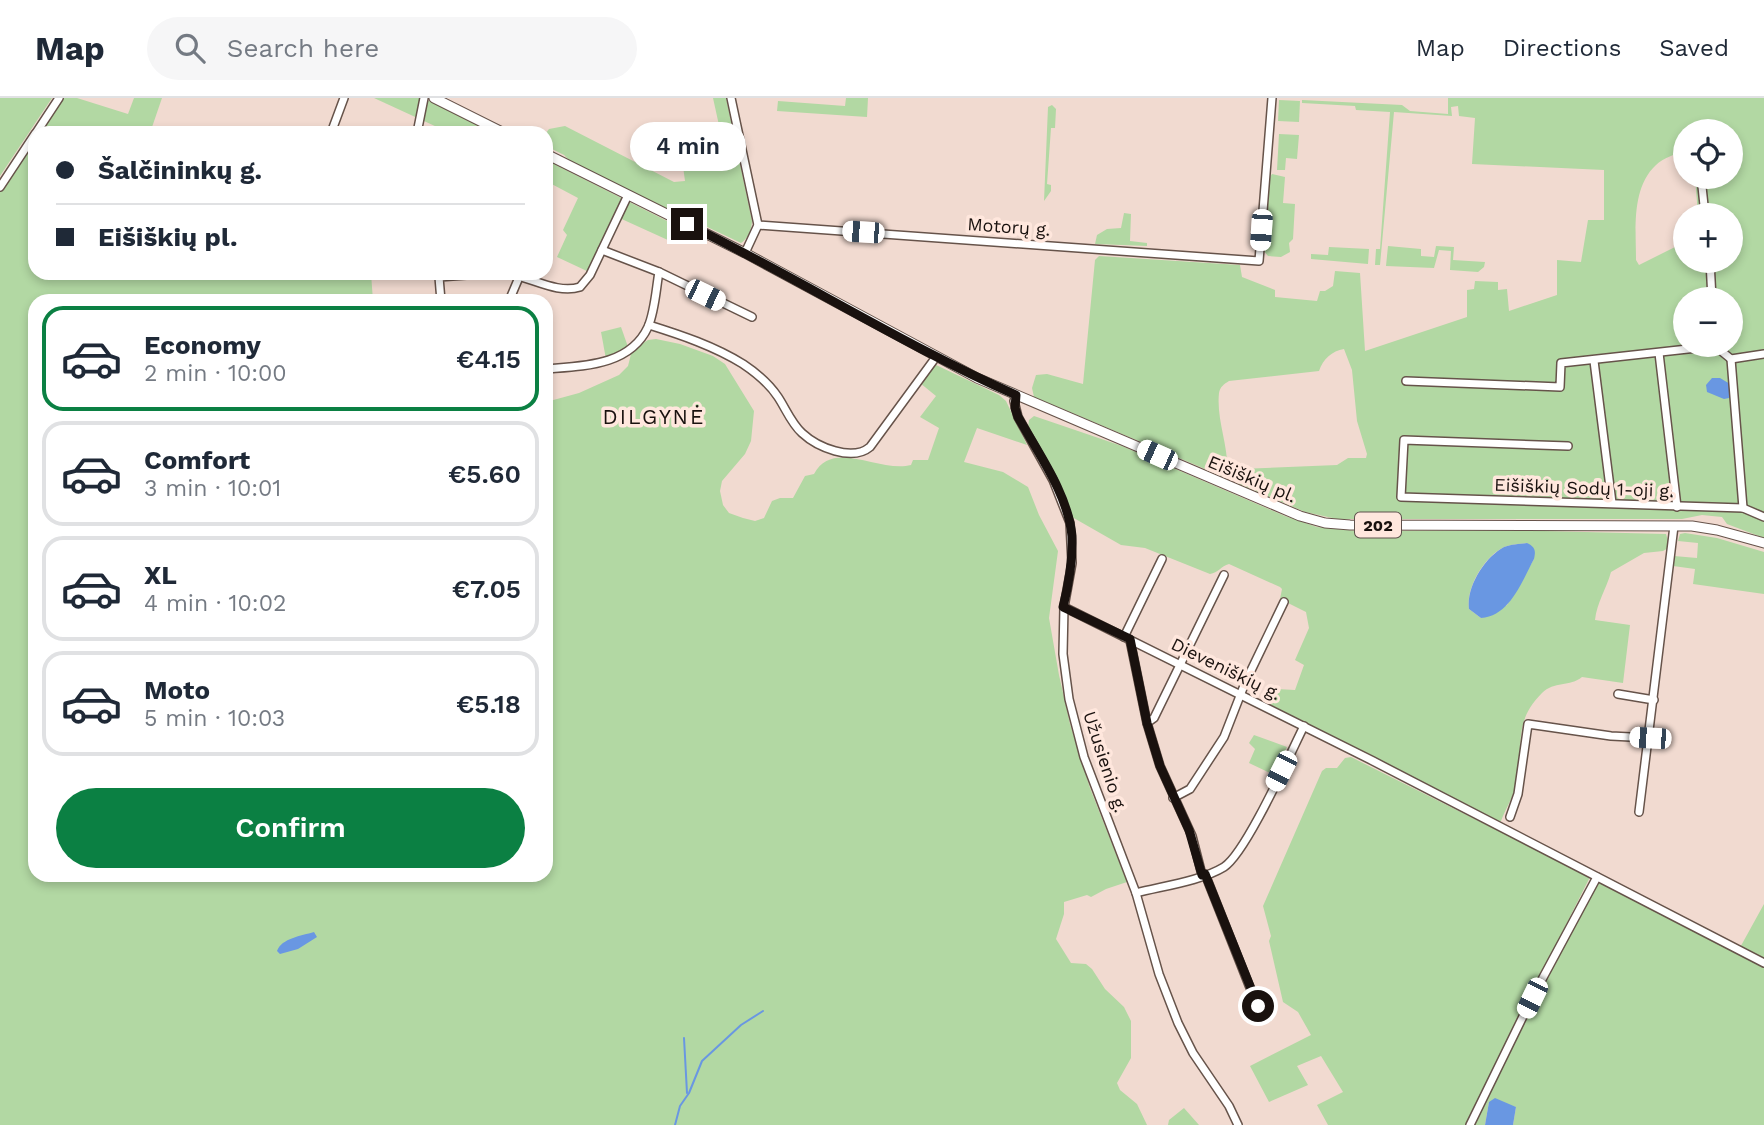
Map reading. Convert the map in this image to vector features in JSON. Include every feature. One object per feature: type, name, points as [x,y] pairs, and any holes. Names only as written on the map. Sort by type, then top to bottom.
[{"type":"main road","points":[[434,98],[490,126]]},
{"type":"main road","name":"Eišiškių pl.","points":[[553,158],[745,253],[936,357],[1016,395],[1286,511],[1325,523],[1358,525],[1675,526],[1717,530],[1764,543]]},
{"type":"street","points":[[40,126],[59,98]]},
{"type":"street","points":[[334,126],[344,98]]},
{"type":"street","points":[[418,126],[424,98]]},
{"type":"street","points":[[731,98],[758,225],[745,253]]},
{"type":"street","name":"Motorų g.","points":[[758,225],[1259,261],[1272,98]]},
{"type":"street","points":[[0,187],[28,144]]},
{"type":"street","points":[[535,280],[559,288],[578,288],[584,284],[628,195]]},
{"type":"street","points":[[602,250],[659,272],[752,317]]},
{"type":"street","points":[[553,368],[583,366],[612,359],[636,344],[649,325],[659,272]]},
{"type":"street","points":[[649,325],[691,339],[742,363],[774,392],[802,433],[826,448],[841,452],[860,453],[868,450],[936,357]]},
{"type":"street","points":[[1406,381],[1560,387],[1561,363],[1673,351]]},
{"type":"street","points":[[1659,353],[1677,507]]},
{"type":"street","points":[[1743,508],[1731,359],[1764,354]]},
{"type":"street","points":[[1594,361],[1612,503]]},
{"type":"street","name":"Užusienio g.","points":[[1016,395],[1015,408],[1018,417],[1053,480],[1068,515],[1072,550],[1063,607],[1064,666],[1077,734],[1136,893],[1159,974],[1178,1023],[1192,1053],[1230,1106],[1238,1125]]},
{"type":"street","name":"Eišiškių Sodų 1-oji g.","points":[[1569,446],[1404,440],[1401,498],[1743,508],[1764,517]]},
{"type":"street","points":[[1639,812],[1675,526]]},
{"type":"street","points":[[1162,559],[1127,638],[1160,766],[1189,830],[1204,875],[1260,1013]]},
{"type":"street","points":[[1147,723],[1154,718],[1224,575]]},
{"type":"street","points":[[1173,798],[1186,793],[1224,737],[1284,603]]},
{"type":"street","name":"Dieveniškių g.","points":[[1063,607],[1373,761],[1764,963]]},
{"type":"street","points":[[1618,694],[1654,700]]},
{"type":"street","points":[[1510,817],[1517,794],[1528,724],[1611,736],[1650,738]]},
{"type":"street","points":[[1136,893],[1204,875],[1228,864],[1239,852],[1304,726]]},
{"type":"street","points":[[1470,1125],[1532,998],[1597,877]]},
{"type":"green space","points":[[0,98],[52,98],[33,126],[28,126],[28,134],[0,176]]},
{"type":"green space","points":[[61,98],[77,98],[128,114],[134,98],[162,98],[152,126],[43,126]]},
{"type":"green space","points":[[374,98],[423,98],[478,126],[435,126]]},
{"type":"green space","points":[[713,98],[726,98],[752,221],[746,239],[741,243],[684,216],[674,214],[571,162],[553,150],[553,128],[565,126],[674,182],[685,181],[682,159],[724,148]]},
{"type":"green space","points":[[846,98],[868,98],[867,117],[777,111],[778,101],[845,106]]},
{"type":"green space","points":[[1448,98],[1764,98],[1764,538],[1727,524],[1722,517],[1702,515],[1682,519],[1337,519],[1305,512],[1237,483],[1239,469],[1337,465],[1348,458],[1366,458],[1357,421],[1352,370],[1344,349],[1328,356],[1319,371],[1229,381],[1222,386],[1219,403],[1227,455],[1227,476],[1224,477],[1034,397],[1032,388],[1036,375],[1047,374],[1083,384],[1095,260],[1099,256],[1240,265],[1242,277],[1275,290],[1275,297],[1317,301],[1320,291],[1333,286],[1335,271],[1360,273],[1365,351],[1467,317],[1467,290],[1474,289],[1475,281],[1498,282],[1498,290],[1507,289],[1509,311],[1557,295],[1557,260],[1581,262],[1588,220],[1604,220],[1604,170],[1472,164],[1475,118],[1459,116],[1458,106],[1451,107],[1452,116],[1394,112],[1380,265],[1375,265],[1376,249],[1380,249],[1390,112],[1356,110],[1355,106],[1302,103],[1302,100],[1402,105],[1410,111],[1448,114]],"holes":[[[1673,119],[1743,119],[1743,189],[1696,189],[1697,203],[1743,203],[1743,273],[1673,273],[1673,248],[1639,265],[1636,260],[1639,197],[1648,174],[1673,155]]]},
{"type":"green space","points":[[1279,100],[1300,101],[1299,122],[1278,121]]},
{"type":"green space","points":[[1052,105],[1056,109],[1055,128],[1051,128],[1047,184],[1051,185],[1051,191],[1044,201],[1048,107]]},
{"type":"green space","points":[[1279,134],[1299,135],[1297,159],[1286,158],[1285,170],[1277,170]]},
{"type":"green space","points":[[28,149],[28,280],[372,280],[372,294],[28,294],[28,882],[553,882],[553,400],[579,393],[619,375],[628,366],[631,354],[648,340],[680,344],[713,356],[725,364],[754,411],[751,441],[745,454],[722,481],[720,491],[723,505],[729,513],[755,521],[764,518],[772,501],[793,498],[805,476],[814,474],[822,464],[833,459],[845,457],[898,466],[911,465],[913,460],[928,460],[939,428],[920,417],[936,396],[920,383],[934,364],[999,395],[1006,401],[1027,445],[977,428],[964,462],[1003,472],[1028,487],[1058,551],[1049,618],[1059,675],[1070,724],[1090,788],[1127,882],[1091,897],[1087,895],[1064,902],[1064,914],[1056,939],[1071,963],[1086,964],[1092,969],[1105,989],[1124,1007],[1131,1021],[1131,1058],[1117,1083],[1120,1090],[1137,1104],[1147,1125],[0,1125],[0,191]]},
{"type":"green space","points":[[553,164],[685,230],[677,241],[670,241],[615,216],[589,272],[557,257],[567,235],[563,230],[578,198],[553,185]]},
{"type":"green space","points":[[1272,174],[1285,177],[1283,203],[1295,204],[1290,252],[1281,257],[1268,256],[1264,251]]},
{"type":"green space","points":[[1124,213],[1131,214],[1130,241],[1147,243],[1147,246],[1095,244],[1097,235],[1107,229],[1121,228]]},
{"type":"green space","points":[[1388,246],[1421,249],[1421,256],[1434,257],[1436,246],[1454,247],[1453,260],[1485,262],[1478,272],[1450,270],[1451,251],[1439,250],[1434,268],[1386,266]]},
{"type":"green space","points":[[1329,247],[1369,249],[1368,264],[1311,259],[1311,254],[1328,255]]},
{"type":"green space","points":[[621,327],[627,349],[606,359],[601,332]]},
{"type":"green space","points":[[1034,416],[1122,446],[1285,516],[1317,527],[1358,531],[1506,530],[1666,534],[1670,547],[1663,551],[1644,553],[1611,572],[1595,620],[1630,625],[1623,683],[1582,677],[1542,693],[1523,724],[1516,785],[1501,821],[1497,822],[1269,704],[1277,689],[1295,690],[1304,665],[1295,660],[1309,628],[1306,612],[1280,599],[1280,587],[1229,564],[1210,574],[1145,548],[1121,545],[1072,517],[1063,493],[1028,428],[1029,420]],"holes":[[[1527,543],[1534,559],[1507,605],[1481,618],[1469,609],[1473,582],[1483,565],[1497,552],[1507,546]]]},
{"type":"green space","points":[[1680,534],[1717,538],[1764,552],[1764,594],[1693,584],[1695,569],[1673,566],[1674,556],[1697,558],[1698,543],[1678,541]]},
{"type":"green space","points":[[1254,735],[1287,747],[1274,773],[1249,763],[1255,749],[1249,743]]},
{"type":"green space","points":[[1351,757],[1590,877],[1465,1125],[1328,1125],[1317,1105],[1343,1092],[1321,1056],[1297,1066],[1308,1085],[1269,1102],[1250,1066],[1311,1035],[1298,1012],[1283,1002],[1263,906],[1322,771],[1326,768],[1337,768],[1345,758]]},
{"type":"green space","points":[[1601,883],[1737,953],[1764,904],[1764,1125],[1513,1125],[1516,1107],[1489,1102],[1485,1125],[1473,1125],[1529,1010],[1597,884]]},
{"type":"green space","points":[[1184,1108],[1199,1125],[1168,1125],[1169,1120]]},
{"type":"water","points":[[1712,378],[1720,378],[1730,384],[1729,398],[1724,399],[1707,392],[1706,385]]},
{"type":"water","points":[[1527,543],[1534,549],[1535,556],[1520,587],[1500,611],[1481,618],[1469,609],[1471,591],[1478,574],[1490,558],[1504,547]]},
{"type":"water","points":[[314,932],[317,937],[298,949],[280,954],[277,951],[287,940]]},
{"type":"water","points":[[1495,1098],[1516,1107],[1513,1125],[1485,1125],[1489,1102]]},
{"type":"waterway","points":[[675,1125],[680,1106],[689,1093],[702,1061],[741,1025],[763,1011]]},
{"type":"waterway","points":[[684,1038],[687,1093]]},
{"type":"district","name":"DILGYNĖ","points":[[654,417]]},
{"type":"route","points":[[687,224],[767,264],[977,378],[1016,395],[1014,401],[1018,417],[1053,480],[1068,515],[1072,534],[1072,563],[1063,607],[1130,639],[1147,723],[1160,766],[1189,830],[1202,875],[1205,874],[1258,1006]]}]
